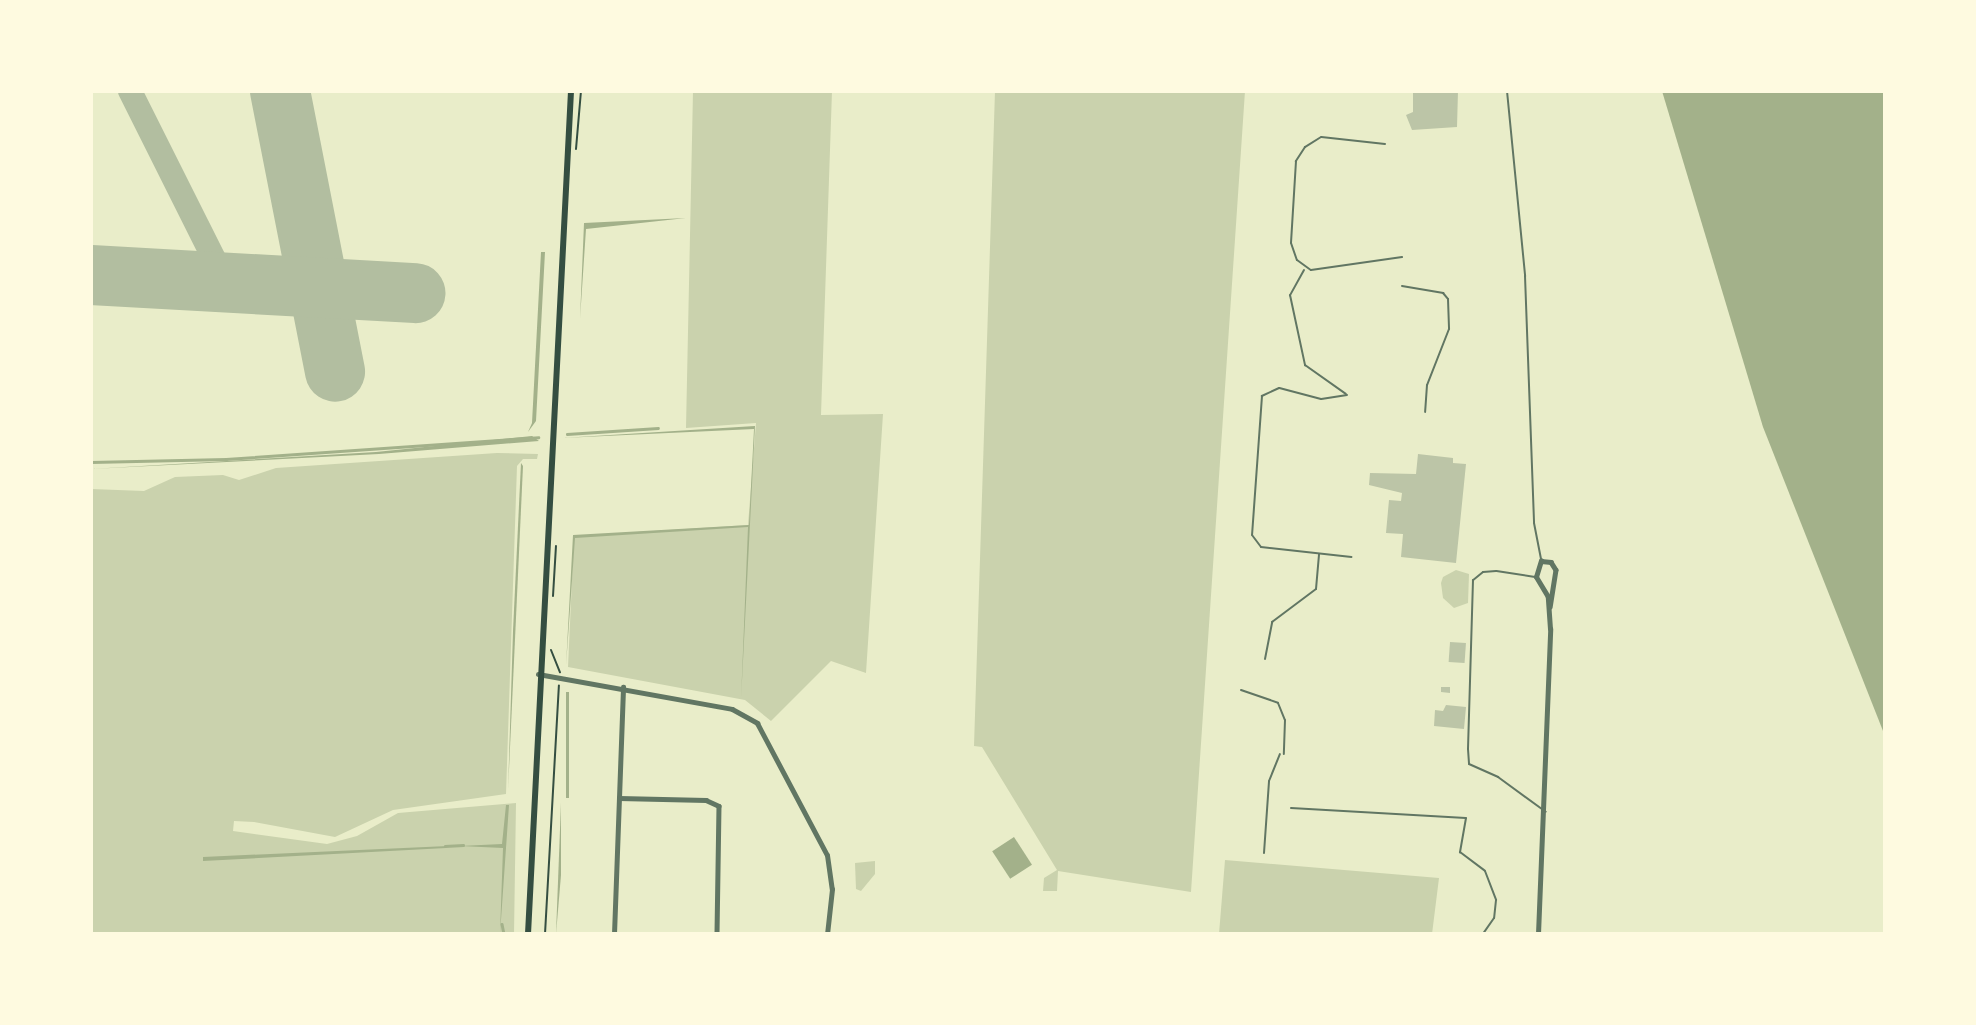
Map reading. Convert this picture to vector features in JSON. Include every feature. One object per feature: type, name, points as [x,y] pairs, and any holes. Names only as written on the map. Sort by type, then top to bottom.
[{"type":"main road","points":[[528,934],[538,674],[571,91]]},
{"type":"street","points":[[1538,934],[1546,813],[1550,607],[1556,570],[1551,562],[1541,561],[1536,577],[1550,607]]},
{"type":"street","points":[[538,674],[623,687],[732,709],[747,715],[764,732],[827,855],[832,890],[827,934]]},
{"type":"street","points":[[614,934],[623,687]]},
{"type":"street","points":[[619,798],[706,800],[719,806],[716,934]]},
{"type":"lane","points":[[1507,91],[1526,289],[1534,523],[1541,561]]},
{"type":"lane","points":[[1305,269],[1291,243],[1296,162],[1305,147],[1321,136],[1385,144]]},
{"type":"lane","points":[[1305,269],[1402,257]]},
{"type":"lane","points":[[1305,269],[1290,295],[1305,365],[1348,395],[1321,399],[1279,388],[1262,396],[1252,535],[1261,547],[1351,557]]},
{"type":"lane","points":[[1402,286],[1443,293],[1448,299],[1449,329],[1427,385],[1425,412]]},
{"type":"lane","points":[[1265,659],[1272,622],[1316,589],[1319,553]]},
{"type":"lane","points":[[1536,577],[1496,571],[1483,572],[1474,580],[1468,749],[1469,764],[1498,777],[1546,813]]},
{"type":"lane","points":[[1241,690],[1278,703],[1285,720],[1282,754],[1269,781],[1264,853]]},
{"type":"lane","points":[[1291,808],[1466,818],[1460,852],[1485,871],[1496,900],[1493,918],[1483,934]]},
{"type":"path","points":[[545,934],[551,766],[560,676]]},
{"type":"shaded area","points":[[693,91],[832,91],[821,415],[883,414],[866,673],[831,661],[771,721],[745,700],[568,667],[574,536],[748,525],[756,423],[686,428]]},
{"type":"shaded area","points":[[995,91],[1245,91],[1191,892],[1058,871],[1057,891],[1043,891],[1044,878],[1057,870],[982,747],[974,746]]},
{"type":"shaded area","points":[[1662,91],[1885,91],[1885,736],[1763,427]]},
{"type":"shaded area","points":[[686,218],[586,229],[580,319],[584,223]]},
{"type":"shaded area","points":[[541,252],[545,252],[536,421],[528,432],[532,423]]},
{"type":"shaded area","points":[[755,426],[741,700],[748,527],[575,538],[566,666],[573,535],[749,525],[754,429],[562,438]]},
{"type":"shaded area","points":[[532,436],[539,441],[379,454],[91,469],[376,452]]},
{"type":"shaded area","points":[[497,453],[538,454],[537,459],[523,459],[517,466],[506,794],[393,810],[335,837],[254,822],[234,821],[233,831],[327,844],[357,836],[398,813],[516,803],[514,934],[91,934],[91,489],[144,491],[175,477],[223,475],[239,480],[276,468]]},
{"type":"shaded area","points":[[521,463],[523,466],[508,791],[513,631]]},
{"type":"shaded area","points":[[1456,570],[1469,574],[1468,603],[1454,608],[1443,598],[1441,583],[1443,577]]},
{"type":"shaded area","points":[[566,692],[569,692],[569,798],[566,798]]},
{"type":"shaded area","points":[[561,803],[561,875],[556,934]]},
{"type":"shaded area","points":[[506,805],[509,805],[500,934],[503,848],[460,846],[502,844]]},
{"type":"shaded area","points":[[1014,837],[1032,865],[1010,879],[992,851]]},
{"type":"shaded area","points":[[448,846],[446,848],[203,861],[203,857]]},
{"type":"shaded area","points":[[1225,860],[1439,878],[1432,934],[1219,934]]},
{"type":"shaded area","points":[[875,861],[875,874],[861,891],[856,889],[855,863]]},
{"type":"building","points":[[1413,91],[1458,91],[1457,127],[1412,130],[1406,115],[1413,112]]},
{"type":"building","points":[[1418,454],[1453,458],[1453,463],[1466,464],[1456,563],[1401,557],[1403,534],[1386,533],[1389,500],[1401,501],[1402,493],[1369,485],[1370,473],[1416,474]]},
{"type":"building","points":[[1450,642],[1466,643],[1465,663],[1449,662]]},
{"type":"building","points":[[1441,687],[1450,687],[1450,693],[1441,692]]},
{"type":"building","points":[[1446,705],[1466,707],[1464,729],[1434,726],[1435,710],[1443,711]]},
{"type":"waterway","points":[[567,434],[658,428]]},
{"type":"waterway","points":[[91,462],[226,459],[538,437]]},
{"type":"waterway","points":[[445,846],[463,845]]},
{"type":"waterway","points":[[502,924],[504,934]]},
{"type":"taxiway","points":[[130,91],[226,283]]},
{"type":"runway","points":[[280,91],[335,372]]},
{"type":"runway","points":[[91,275],[416,293]]}]
